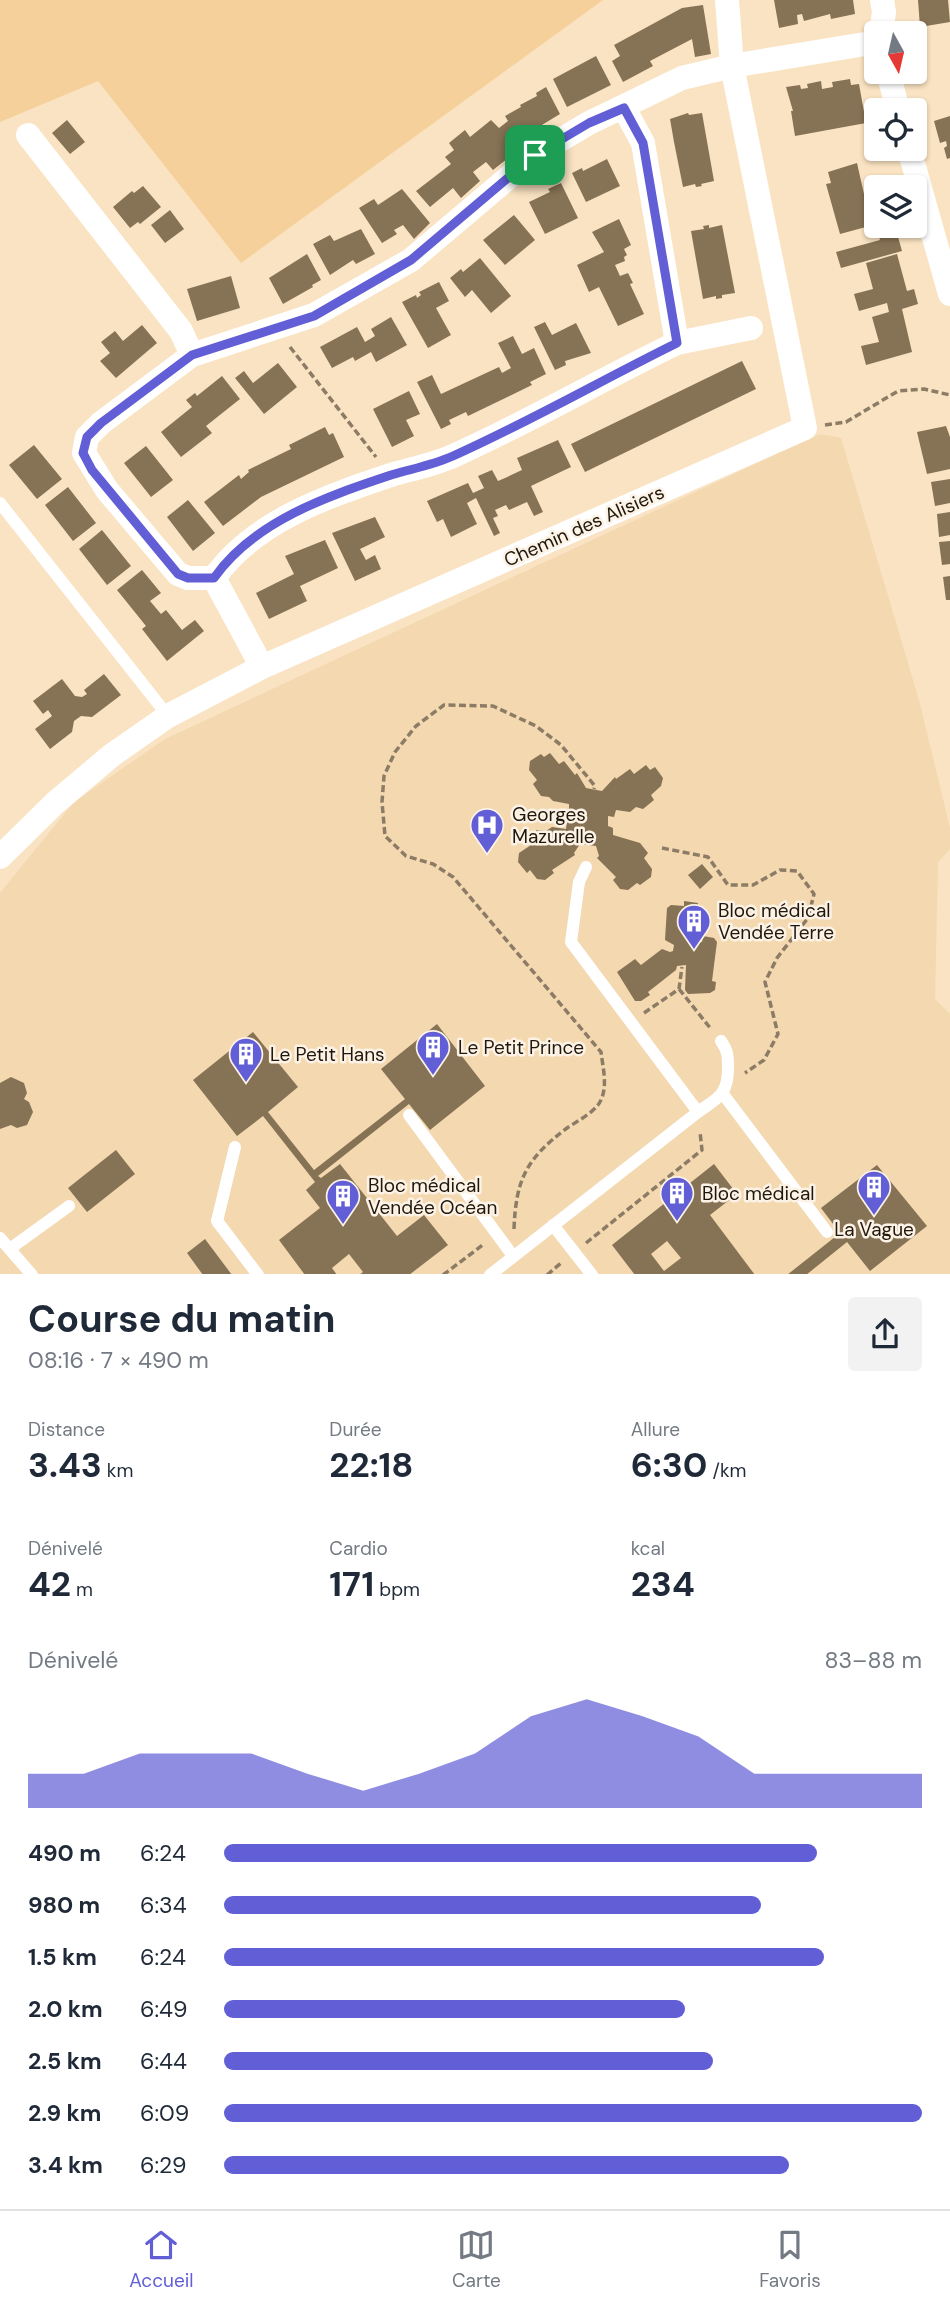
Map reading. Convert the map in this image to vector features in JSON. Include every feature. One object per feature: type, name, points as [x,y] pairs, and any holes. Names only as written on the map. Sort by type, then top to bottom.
[{"type":"street","points":[[727,0],[732,66],[805,428]]},
{"type":"street","points":[[882,0],[883,21]]},
{"type":"street","points":[[214,578],[188,578],[178,574],[107,491],[83,453],[87,437],[101,423],[192,355],[314,316],[411,260],[535,155],[589,123],[682,78],[732,66],[864,45]]},
{"type":"street","points":[[624,108],[643,143],[677,343]]},
{"type":"street","points":[[28,135],[181,331],[192,355]]},
{"type":"street","points":[[912,161],[950,294]]},
{"type":"street","points":[[214,578],[226,560],[242,546],[286,517],[390,476],[451,457],[677,343],[751,328]]},
{"type":"street","name":"Chemin des Alisiers","points":[[0,857],[55,803],[112,755],[168,716],[262,667],[805,428]]},
{"type":"street","points":[[214,578],[262,667]]},
{"type":"lane","points":[[0,503],[168,716]]},
{"type":"lane","points":[[586,867],[579,881],[570,942],[698,1112]]},
{"type":"lane","points":[[721,1041],[728,1051],[726,1089],[827,1232]]},
{"type":"lane","points":[[491,1274],[726,1089]]},
{"type":"lane","points":[[409,1115],[513,1256]]},
{"type":"lane","points":[[235,1147],[217,1221],[257,1274]]},
{"type":"lane","points":[[11,1248],[69,1206]]},
{"type":"lane","points":[[553,1225],[591,1274]]},
{"type":"lane","points":[[0,1238],[31,1274]]},
{"type":"path","points":[[275,329],[390,476]]},
{"type":"path","points":[[805,428],[846,422],[898,391],[924,389],[950,396]]},
{"type":"path","points":[[513,1256],[516,1195],[526,1169],[552,1139],[597,1105],[605,1084],[601,1052],[453,877],[433,864],[406,856],[385,836],[382,802],[384,776],[395,752],[416,726],[444,705],[493,706],[536,726],[561,745],[595,786],[594,789]]},
{"type":"path","points":[[662,848],[708,857],[728,884],[753,885],[780,870],[797,872],[814,894],[808,918],[778,958],[765,982],[778,1034],[764,1060],[726,1089]]},
{"type":"path","points":[[682,967],[679,989],[721,1041]]},
{"type":"path","points":[[630,1022],[679,989]]},
{"type":"path","points":[[548,1274],[702,1150],[698,1112]]},
{"type":"path","points":[[444,1274],[497,1234]]},
{"type":"shaded area","points":[[0,0],[603,0],[241,263],[98,81],[0,122]]},
{"type":"shaded area","name":"Georges Mazurelle","points":[[820,434],[841,438],[919,700],[950,828],[950,849],[938,862],[935,999],[950,1014],[950,1274],[0,1274],[0,893],[74,802],[165,739]]},
{"type":"building","points":[[774,0],[853,0],[855,14],[831,19],[830,14],[804,21],[802,14],[797,15],[798,24],[779,28]]},
{"type":"building","points":[[918,0],[948,0],[950,22],[928,26],[928,21],[920,21]]},
{"type":"building","points":[[703,5],[711,54],[695,57],[692,39],[650,61],[653,66],[623,82],[612,61],[620,56],[614,45],[682,8]]},
{"type":"building","points":[[596,56],[611,85],[567,107],[553,79]]},
{"type":"building","points":[[850,79],[851,85],[859,84],[864,123],[795,136],[793,111],[786,87],[800,85],[801,89],[808,88],[807,84],[821,81],[822,89],[833,87],[832,82]]},
{"type":"building","points":[[546,87],[560,114],[532,131],[529,126],[515,134],[522,147],[493,170],[486,162],[473,172],[480,181],[461,198],[453,188],[430,207],[416,191],[451,164],[445,157],[454,150],[449,143],[465,130],[470,137],[491,120],[499,128],[508,121],[505,116],[537,96],[536,93]]},
{"type":"building","points":[[688,113],[702,113],[714,181],[696,187],[695,184],[683,187],[670,119]]},
{"type":"building","points":[[950,116],[950,158],[947,159],[944,148],[947,146],[946,141],[940,143],[934,121]]},
{"type":"building","points":[[67,120],[85,142],[70,154],[52,133]]},
{"type":"building","points":[[607,159],[620,186],[586,202],[572,173],[582,168],[583,171]]},
{"type":"building","points":[[857,163],[864,194],[864,228],[840,234],[826,184],[831,183],[828,172]]},
{"type":"building","points":[[561,183],[578,218],[545,234],[529,202],[550,192],[548,189]]},
{"type":"building","points":[[143,186],[161,207],[140,224],[138,222],[130,228],[113,207],[132,191],[134,193]]},
{"type":"building","points":[[402,189],[430,223],[414,239],[403,225],[394,230],[397,234],[382,243],[359,208],[374,199],[378,205]]},
{"type":"building","points":[[170,210],[184,229],[165,243],[151,225]]},
{"type":"building","points":[[514,215],[535,240],[505,265],[483,240]]},
{"type":"building","points":[[619,219],[631,245],[624,249],[627,255],[624,257],[625,261],[615,265],[620,276],[628,273],[633,283],[630,284],[644,314],[618,326],[599,287],[589,292],[577,265],[604,252],[592,232]]},
{"type":"building","points":[[709,225],[709,228],[722,225],[735,293],[716,299],[716,296],[703,299],[691,231],[704,229],[703,226]]},
{"type":"building","points":[[361,229],[375,254],[356,264],[353,260],[330,275],[313,244],[330,235],[334,241]]},
{"type":"building","points":[[898,238],[902,251],[841,268],[836,252]]},
{"type":"building","points":[[307,254],[321,280],[283,304],[269,278]]},
{"type":"building","points":[[897,254],[907,291],[914,289],[918,304],[902,309],[912,352],[866,365],[861,346],[879,342],[872,317],[889,312],[887,303],[859,311],[854,294],[873,289],[866,263]]},
{"type":"building","points":[[480,258],[511,296],[491,313],[472,290],[465,297],[450,278],[461,269],[463,272]]},
{"type":"building","points":[[231,276],[240,308],[197,321],[187,289]]},
{"type":"building","points":[[439,282],[449,301],[436,308],[451,335],[428,348],[402,302],[416,295],[417,298],[421,295],[419,292]]},
{"type":"building","points":[[391,317],[407,345],[376,362],[371,352],[355,361],[353,357],[332,368],[320,347],[357,327],[365,342],[375,336],[371,329]]},
{"type":"building","points":[[545,322],[552,335],[576,323],[591,353],[565,361],[566,365],[555,370],[534,327]]},
{"type":"building","points":[[142,325],[157,343],[116,378],[100,361],[110,353],[101,342],[115,331],[123,341]]},
{"type":"building","points":[[513,336],[522,354],[534,348],[546,374],[530,382],[532,385],[468,416],[466,412],[449,420],[451,424],[441,429],[417,382],[432,375],[441,394],[499,367],[502,373],[511,368],[498,343]]},
{"type":"building","points":[[742,361],[756,389],[585,472],[571,444]]},
{"type":"building","points":[[278,363],[297,387],[264,414],[235,378],[244,371],[253,383]]},
{"type":"building","points":[[222,376],[240,399],[206,426],[212,433],[181,457],[161,432],[192,407],[186,400],[195,393],[197,396]]},
{"type":"building","points":[[409,391],[420,414],[406,420],[414,436],[392,447],[373,409]]},
{"type":"building","points":[[946,426],[950,437],[950,469],[927,474],[917,432]]},
{"type":"building","points":[[325,427],[329,435],[333,433],[344,457],[261,497],[223,526],[204,502],[239,475],[241,479],[248,470],[291,449],[289,445]]},
{"type":"building","points":[[558,440],[571,467],[531,486],[543,512],[534,516],[527,502],[509,510],[506,505],[495,510],[498,516],[493,518],[500,533],[494,536],[476,498],[467,503],[477,524],[451,537],[443,519],[437,522],[427,501],[468,483],[473,493],[484,488],[478,476],[492,470],[498,481],[505,478],[522,470],[517,458]]},
{"type":"building","points":[[34,445],[62,479],[37,499],[9,465]]},
{"type":"building","points":[[146,446],[173,480],[151,497],[124,463]]},
{"type":"building","points":[[950,479],[950,503],[935,506],[931,482]]},
{"type":"building","points":[[68,487],[96,523],[73,541],[45,505]]},
{"type":"building","points":[[188,500],[215,533],[193,551],[167,517]]},
{"type":"building","points":[[950,512],[950,535],[939,537],[937,514]]},
{"type":"building","points":[[375,517],[385,537],[360,549],[366,560],[375,555],[381,569],[355,581],[332,533]]},
{"type":"building","points":[[102,530],[131,566],[107,585],[79,549]]},
{"type":"building","points":[[325,540],[338,568],[300,586],[307,601],[269,619],[256,593],[294,574],[285,556]]},
{"type":"building","points":[[950,541],[950,564],[942,565],[939,542]]},
{"type":"building","points":[[142,570],[161,593],[150,601],[161,614],[166,610],[182,630],[195,620],[204,631],[167,661],[142,629],[146,626],[117,590]]},
{"type":"building","points":[[950,576],[950,600],[946,600],[943,577]]},
{"type":"building","points":[[104,674],[121,695],[92,717],[81,716],[74,721],[72,732],[50,749],[35,729],[52,716],[48,710],[43,714],[33,701],[62,679],[75,696],[82,697],[87,694],[84,690]]},
{"type":"building","points":[[550,753],[559,764],[564,761],[575,775],[577,773],[586,788],[602,791],[615,777],[616,779],[630,769],[634,774],[646,765],[650,770],[655,767],[663,778],[661,786],[651,795],[654,800],[643,809],[636,807],[630,812],[616,810],[614,817],[608,816],[608,826],[613,828],[613,835],[640,843],[648,853],[644,858],[652,869],[651,877],[628,890],[620,889],[613,880],[616,877],[597,858],[599,856],[596,846],[580,844],[575,855],[552,870],[554,873],[545,880],[537,879],[530,870],[527,873],[518,862],[519,853],[531,845],[526,839],[537,830],[546,831],[552,827],[566,829],[567,821],[572,821],[574,812],[569,811],[569,804],[541,796],[533,784],[537,780],[529,770],[530,761],[541,754],[544,757]]},
{"type":"building","points":[[702,864],[713,877],[700,889],[688,875]]},
{"type":"building","name":"Bloc médical Vendée Terre","points":[[684,901],[698,903],[693,942],[702,942],[703,936],[714,938],[717,942],[712,981],[716,982],[715,990],[710,993],[688,994],[685,990],[686,965],[677,966],[676,970],[648,992],[650,995],[641,1001],[635,1001],[617,972],[635,959],[641,965],[662,949],[673,951],[674,945],[665,940],[667,908],[671,905],[684,906]]},
{"type":"building","points":[[437,1024],[485,1086],[430,1130],[409,1104],[318,1176],[321,1178],[340,1164],[397,1236],[424,1215],[448,1245],[410,1274],[360,1274],[363,1272],[349,1254],[332,1268],[336,1274],[304,1274],[279,1240],[320,1208],[306,1190],[315,1182],[263,1116],[237,1136],[193,1080],[253,1032],[298,1087],[268,1112],[314,1170],[405,1099],[381,1069]]},
{"type":"building","points":[[11,1077],[24,1083],[27,1093],[24,1099],[29,1102],[33,1112],[27,1125],[17,1128],[11,1125],[0,1129],[0,1083]]},
{"type":"building","points":[[116,1150],[135,1174],[87,1212],[68,1188]]},
{"type":"building","name":"Bloc médical","points":[[714,1164],[737,1194],[710,1215],[754,1274],[634,1274],[612,1245]],"holes":[[[667,1241],[681,1258],[664,1271],[651,1254]]]},
{"type":"building","name":"La Vague","points":[[877,1165],[927,1226],[870,1271],[847,1242],[807,1274],[788,1274],[840,1233],[821,1208]]},
{"type":"building","points":[[205,1239],[231,1274],[202,1274],[187,1253]]},
{"type":"place","name":"Georges Mazurelle","points":[[487,855]]},
{"type":"place","name":"Bloc médical Vendée Terre","points":[[694,951]]},
{"type":"place","name":"Le Petit Prince","points":[[433,1077]]},
{"type":"place","name":"Le Petit Hans","points":[[246,1084]]},
{"type":"place","name":"La Vague","points":[[874,1217]]},
{"type":"place","name":"Bloc médical","points":[[677,1223]]},
{"type":"place","name":"Bloc médical Vendée Océan","points":[[343,1226]]},
{"type":"route","points":[[624,108],[643,143],[677,343],[451,457],[390,476],[286,517],[242,546],[226,560],[214,578],[188,578],[178,574],[92,470],[83,453],[87,437],[101,423],[192,355],[314,316],[411,260],[535,155],[589,123],[624,108]]}]
